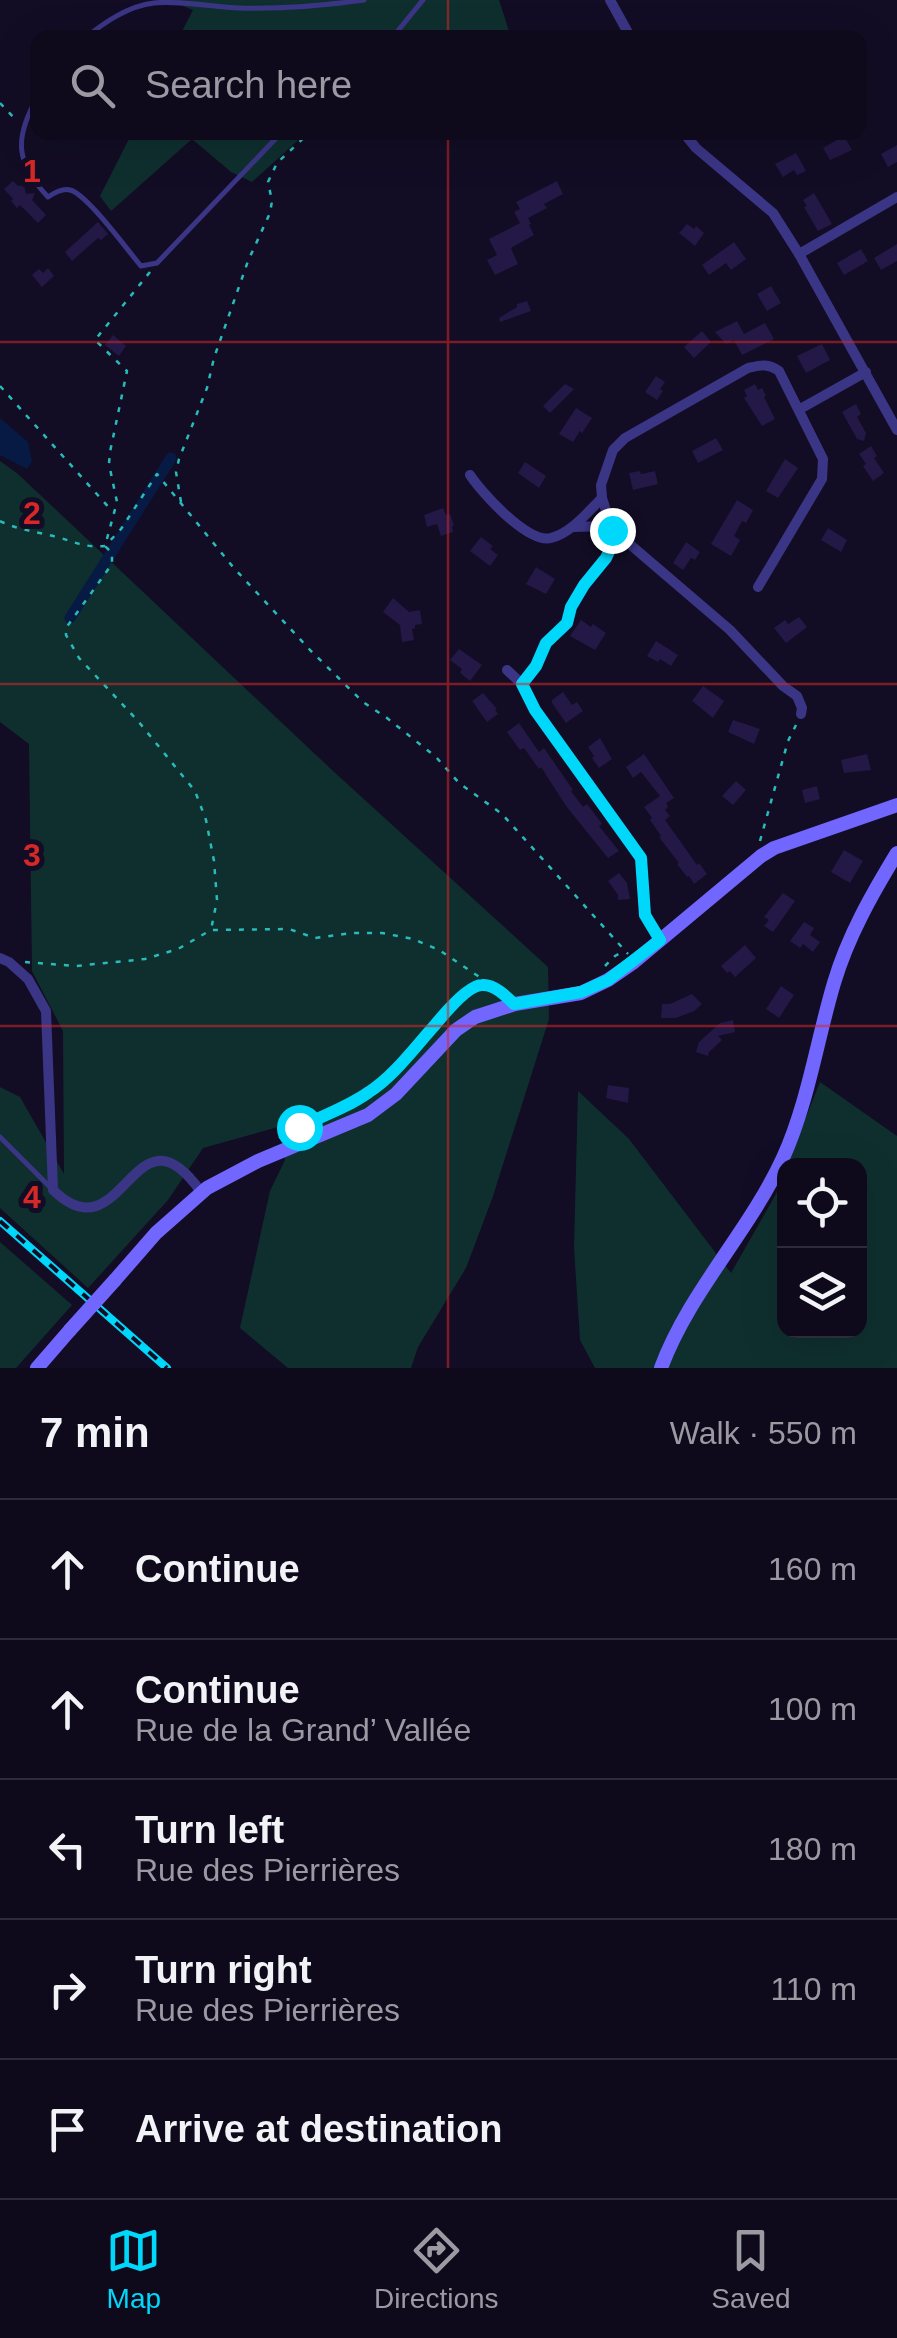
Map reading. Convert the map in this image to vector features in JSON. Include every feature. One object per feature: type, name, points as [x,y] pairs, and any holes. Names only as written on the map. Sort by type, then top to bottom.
[{"type":"street","points":[[610,0],[627,30]]},
{"type":"street","points":[[690,140],[772,213],[800,254],[897,430]]},
{"type":"street","points":[[800,254],[897,197]]},
{"type":"street","points":[[758,587],[822,478],[824,459],[779,371],[770,365],[748,368],[625,438],[613,450],[604,472],[602,498],[611,528],[730,630],[797,696],[801,714]]},
{"type":"street","points":[[800,409],[866,372]]},
{"type":"street","points":[[470,475],[479,489],[534,536],[550,539],[572,527],[602,498]]},
{"type":"street","points":[[572,527],[611,528]]},
{"type":"street","points":[[508,670],[522,684],[535,710],[641,858],[645,915],[660,940]]},
{"type":"street","points":[[37,1368],[156,1233],[201,1192],[258,1160],[368,1115],[396,1094],[456,1030],[511,997],[581,992],[608,980],[761,856],[786,843],[894,808]]},
{"type":"street","points":[[661,1368],[696,1300],[782,1158],[835,978],[870,899],[897,853]]},
{"type":"street","points":[[4,960],[28,979],[46,1012],[53,1190],[71,1206],[91,1208],[118,1192],[139,1170],[156,1160],[177,1165],[201,1192]]},
{"type":"lane","points":[[94,30],[128,10],[155,2],[274,8],[364,0]]},
{"type":"lane","points":[[399,30],[423,0]]},
{"type":"lane","points":[[30,115],[21,143],[29,175],[48,197],[60,190],[76,193],[94,208],[141,266],[157,263],[274,140]]},
{"type":"lane","points":[[0,1137],[53,1190]]},
{"type":"path","points":[[0,103],[24,129]]},
{"type":"path","points":[[181,504],[176,472],[179,459],[207,388],[248,261],[270,213],[268,182],[277,164],[302,140]]},
{"type":"path","points":[[105,546],[116,502],[110,452],[127,371],[95,340],[157,263]]},
{"type":"path","points":[[0,386],[114,513]]},
{"type":"path","points":[[105,546],[156,474],[233,567],[311,651],[363,702],[436,757],[459,784],[502,814],[634,962]]},
{"type":"path","points":[[0,522],[74,544],[105,546],[112,553],[112,564],[71,620],[66,636],[79,658],[196,791],[214,861],[216,900],[211,930]]},
{"type":"path","points":[[522,684],[546,643],[567,623],[584,585],[606,558],[614,541],[611,528]]},
{"type":"path","points":[[761,856],[759,842],[772,795],[788,741],[801,714]]},
{"type":"path","points":[[4,960],[76,966],[144,959],[178,949],[211,930],[289,930],[315,938],[382,933],[414,938],[439,950],[511,997]]},
{"type":"path","points":[[273,1142],[381,1084],[475,986],[488,985],[511,997]]},
{"type":"green space","points":[[168,0],[499,0],[509,30],[183,30],[193,10]]},
{"type":"green space","points":[[128,140],[191,140],[111,211],[100,196]]},
{"type":"green space","points":[[193,140],[298,140],[252,182],[231,172]]},
{"type":"green space","points":[[0,461],[548,967],[549,1019],[492,1199],[466,1268],[418,1347],[411,1368],[288,1368],[240,1328],[270,1191],[285,1160],[278,1127],[203,1148],[168,1200],[88,1288],[0,1208],[0,1087],[20,1097],[64,1174],[63,1031],[32,971],[29,744],[0,722]]},
{"type":"green space","points":[[820,1082],[897,1136],[897,1368],[595,1368],[580,1340],[574,1248],[578,1091],[629,1139],[731,1273],[777,1191],[777,1338],[867,1338],[867,1158],[790,1158]]},
{"type":"green space","points":[[0,1242],[72,1305],[16,1368],[0,1368]]},
{"type":"water","points":[[0,418],[28,442],[32,461],[27,469],[0,455]]},
{"type":"building","points":[[837,140],[846,140],[852,150],[830,160],[823,148]]},
{"type":"building","points":[[897,145],[897,162],[888,167],[881,154]]},
{"type":"building","points":[[796,153],[806,171],[797,175],[794,170],[783,177],[775,164]]},
{"type":"building","points":[[13,181],[24,185],[26,194],[35,193],[32,200],[46,215],[38,223],[11,201],[4,189]]},
{"type":"building","points":[[557,181],[563,194],[528,218],[534,235],[511,248],[518,264],[495,275],[487,260],[497,255],[489,239],[520,223],[514,212],[520,209],[516,202]]},
{"type":"building","points":[[814,193],[832,224],[818,231],[803,200]]},
{"type":"building","points":[[98,222],[108,234],[72,261],[65,252]]},
{"type":"building","points":[[687,224],[704,233],[695,246],[679,233]]},
{"type":"building","points":[[734,242],[746,259],[731,270],[726,263],[709,275],[702,265]]},
{"type":"building","points":[[897,244],[897,261],[881,270],[874,258]]},
{"type":"building","points":[[861,249],[868,261],[844,275],[837,263]]},
{"type":"building","points":[[48,268],[54,276],[42,287],[32,275]]},
{"type":"building","points":[[771,286],[781,303],[767,311],[757,294]]},
{"type":"building","points":[[527,301],[531,311],[500,322],[499,318],[517,304]]},
{"type":"building","points":[[737,321],[744,334],[765,323],[774,339],[742,355],[734,340],[726,344],[715,332]]},
{"type":"building","points":[[702,331],[711,342],[694,358],[684,347]]},
{"type":"building","points":[[113,335],[126,346],[119,356],[105,345]]},
{"type":"building","points":[[822,344],[830,360],[806,373],[797,356]]},
{"type":"building","points":[[656,376],[665,382],[657,400],[645,392]]},
{"type":"building","points":[[565,384],[574,389],[550,413],[543,406]]},
{"type":"building","points":[[755,384],[758,390],[762,388],[775,419],[762,426],[744,398],[744,390]]},
{"type":"building","points":[[856,404],[861,414],[857,417],[866,433],[864,441],[857,439],[842,412]]},
{"type":"building","points":[[576,408],[592,418],[573,442],[559,434]]},
{"type":"building","points":[[716,438],[723,450],[698,463],[692,451]]},
{"type":"building","points":[[871,446],[884,473],[873,481],[859,454]]},
{"type":"building","points":[[785,459],[798,468],[778,498],[766,491]]},
{"type":"building","points":[[525,462],[546,476],[539,488],[518,473]]},
{"type":"building","points":[[655,471],[658,484],[633,490],[629,473]]},
{"type":"building","points":[[737,500],[753,510],[734,536],[740,540],[731,556],[711,544]]},
{"type":"building","points":[[443,508],[454,526],[453,532],[441,536],[437,524],[427,527],[424,515]]},
{"type":"building","points":[[828,528],[847,540],[841,552],[821,540]]},
{"type":"building","points":[[481,537],[498,555],[490,566],[470,551]]},
{"type":"building","points":[[686,542],[700,552],[683,570],[673,563]]},
{"type":"building","points":[[536,567],[555,579],[546,594],[526,584]]},
{"type":"building","points":[[393,598],[409,612],[420,610],[422,624],[412,629],[414,640],[402,642],[400,625],[383,612]]},
{"type":"building","points":[[799,617],[807,627],[786,643],[774,628]]},
{"type":"building","points":[[581,620],[606,633],[595,650],[570,636]]},
{"type":"building","points":[[656,641],[678,655],[671,666],[647,656]]},
{"type":"building","points":[[459,649],[482,665],[470,681],[450,660]]},
{"type":"building","points":[[703,686],[724,701],[713,718],[692,701]]},
{"type":"building","points":[[563,692],[572,705],[577,702],[583,711],[566,723],[552,703]]},
{"type":"building","points":[[483,693],[498,714],[487,722],[472,701]]},
{"type":"building","points":[[733,720],[760,729],[754,744],[728,732]]},
{"type":"building","points":[[519,723],[539,752],[544,748],[571,791],[583,807],[587,804],[619,851],[608,858],[541,767],[524,748],[520,750],[507,732]]},
{"type":"building","points":[[600,738],[612,759],[599,768],[588,747]]},
{"type":"building","points":[[644,754],[674,798],[666,803],[665,810],[670,816],[665,820],[707,874],[694,884],[659,837],[644,807],[660,796],[641,772],[633,778],[626,767]]},
{"type":"building","points":[[867,754],[871,770],[844,773],[841,760]]},
{"type":"building","points":[[736,781],[746,790],[733,805],[722,796]]},
{"type":"building","points":[[817,786],[820,799],[805,803],[802,790]]},
{"type":"building","points":[[844,850],[863,861],[850,883],[831,872]]},
{"type":"building","points":[[619,873],[627,883],[630,899],[618,900],[608,881]]},
{"type":"building","points":[[783,893],[795,901],[773,932],[764,926],[769,920],[764,917]]},
{"type":"building","points":[[804,922],[814,928],[810,935],[820,942],[813,952],[790,941]]},
{"type":"building","points":[[745,945],[756,958],[735,977],[721,966]]},
{"type":"building","points":[[781,986],[794,995],[779,1018],[766,1009]]},
{"type":"building","points":[[692,994],[702,1004],[694,1011],[676,1018],[661,1018],[662,1004]]},
{"type":"building","points":[[733,1020],[735,1032],[718,1036],[722,1040],[708,1056],[696,1052],[699,1042],[720,1023]]},
{"type":"building","points":[[608,1085],[629,1088],[628,1103],[606,1098]]},
{"type":"waterway","points":[[70,618],[171,458]]},
{"type":"railway","points":[[0,1221],[167,1368]]},
{"type":"route","points":[[299,1127],[350,1104],[381,1084],[475,986],[492,987],[514,1004],[549,1000],[608,980],[660,940],[645,915],[641,858],[535,710],[522,684],[546,643],[567,623],[584,585],[606,558],[614,541],[612,530]]}]
